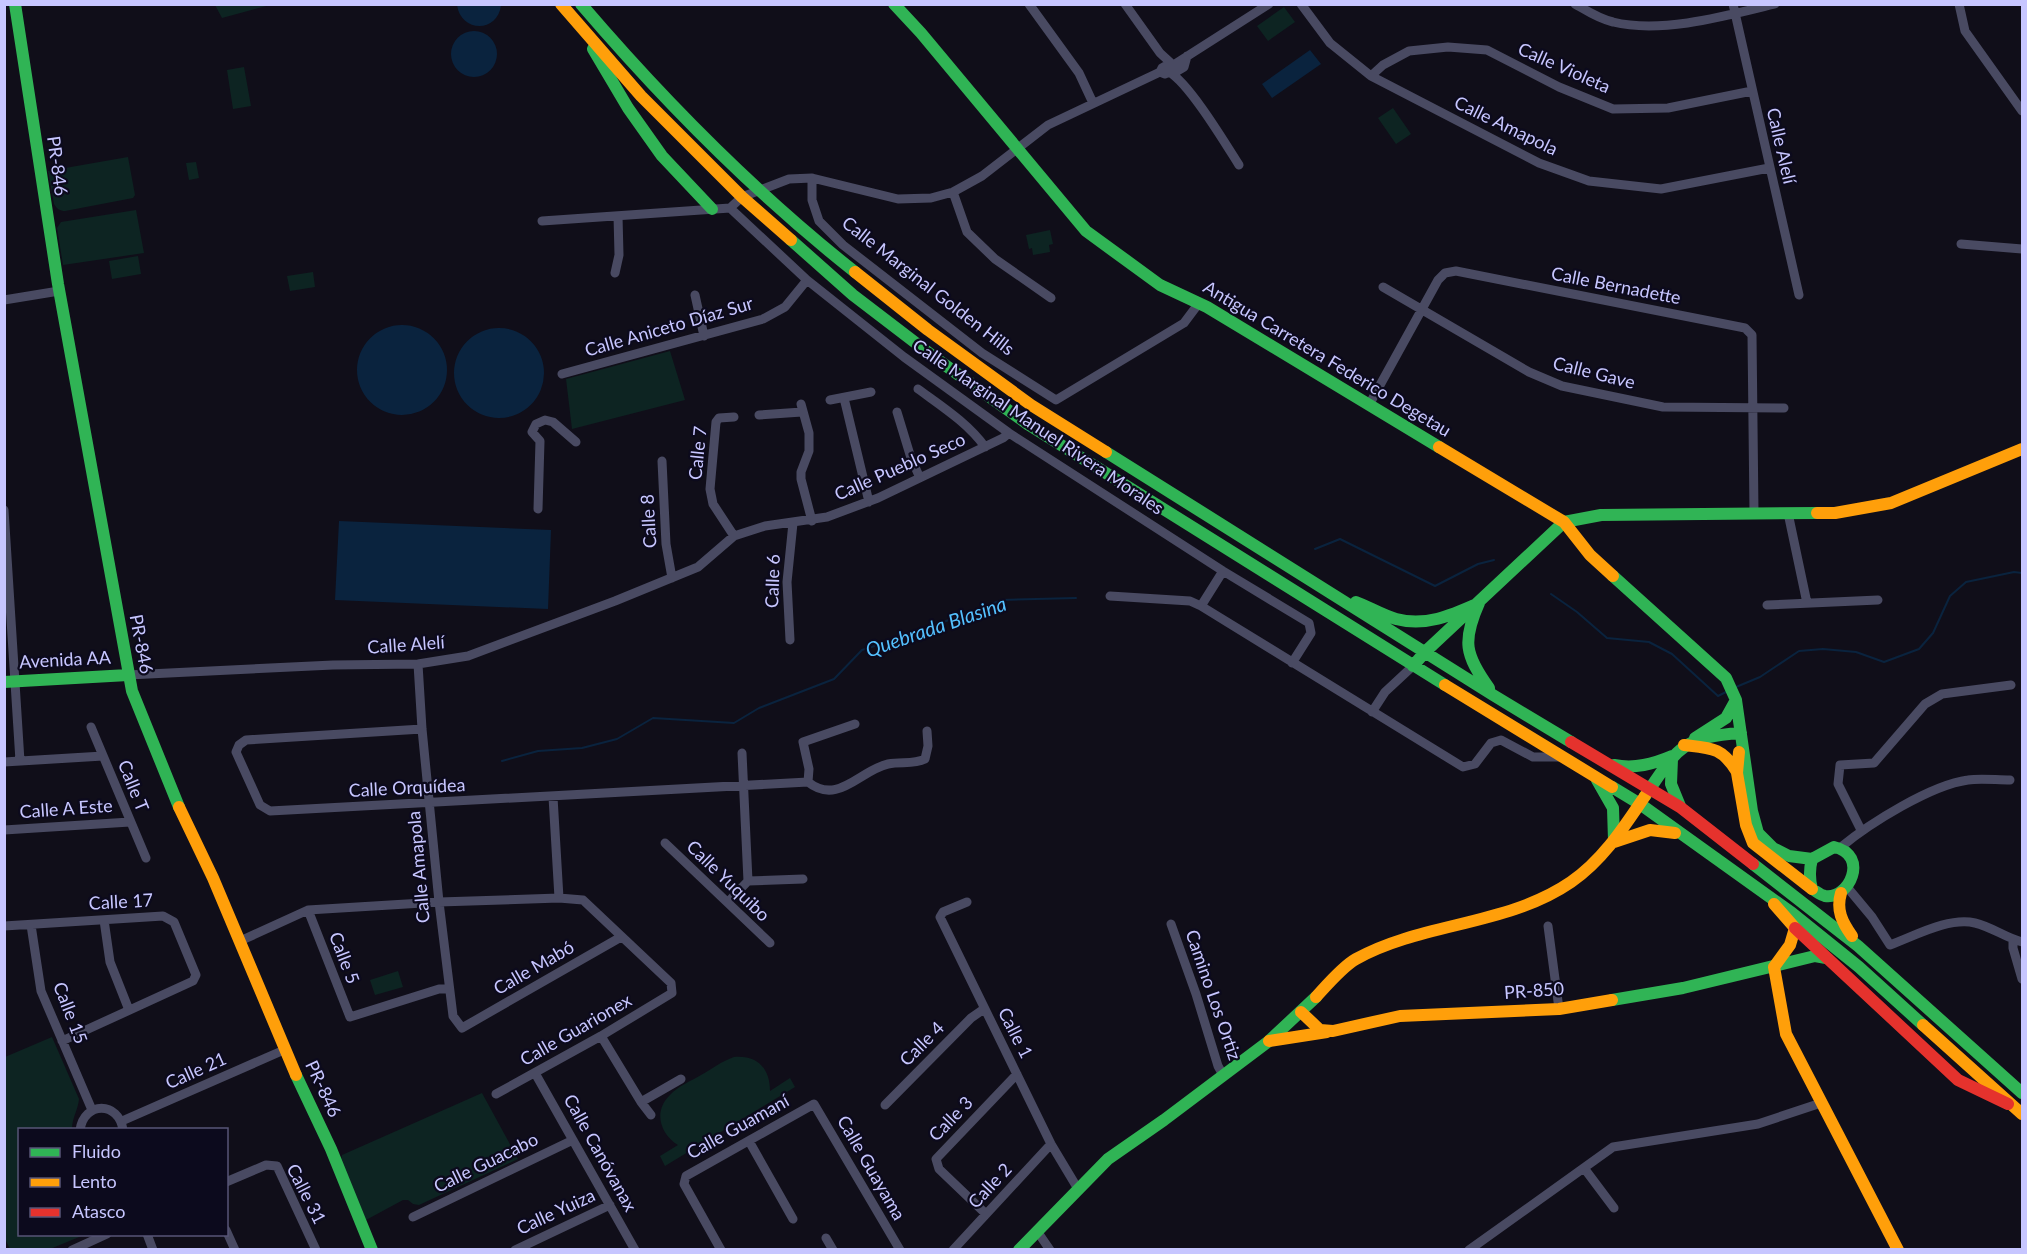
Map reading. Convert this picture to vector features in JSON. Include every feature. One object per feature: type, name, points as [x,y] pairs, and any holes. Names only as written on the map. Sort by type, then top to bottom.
[{"type":"main road","name":"PR-846","points":[[15,4],[59,291],[132,691],[176,800],[240,941],[284,1050],[331,1149],[372,1250]]},
{"type":"main road","points":[[561,4],[641,96],[742,197],[853,295],[938,360],[1029,425],[1413,666],[1640,804],[1792,913],[1859,967],[2018,1110]]},
{"type":"main road","points":[[581,4],[725,159],[824,248],[899,308],[1031,405],[1493,695],[1680,807],[1858,946],[2022,1093]]},
{"type":"main road","name":"Antigua Carretera Federico Degetau","points":[[894,4],[921,33],[1086,231],[1160,285],[1199,303],[1564,522],[1590,555],[1711,663],[1733,692]]},
{"type":"main road","points":[[582,29],[628,108],[662,156],[712,209]]},
{"type":"main road","points":[[1413,666],[1425,652],[1564,522],[1601,515],[1835,513],[1891,503],[2022,449]]},
{"type":"main road","points":[[1328,591],[1395,618],[1414,622],[1444,619],[1479,603]]},
{"type":"main road","points":[[1479,603],[1468,626],[1467,648],[1472,663],[1493,695]]},
{"type":"main road","name":"Avenida AA","points":[[10,681],[128,675]]},
{"type":"main road","points":[[1733,692],[1752,811],[1758,833],[1773,848],[1789,856],[1812,859],[1834,847],[1842,847],[1851,853],[1854,864],[1838,900],[1838,912],[1858,946]]},
{"type":"main road","points":[[1019,1250],[1108,1159],[1269,1041],[1354,960],[1418,934],[1504,912],[1538,900],[1571,882],[1614,842],[1672,756],[1684,745],[1726,718],[1733,692]]},
{"type":"main road","points":[[1684,745],[1704,737],[1741,733]]},
{"type":"main road","points":[[1741,733],[1737,773],[1746,825],[1753,843],[1812,890],[1825,896],[1844,890]]},
{"type":"main road","points":[[1684,745],[1719,750],[1731,761],[1737,773]]},
{"type":"main road","points":[[1605,763],[1638,768],[1672,756]]},
{"type":"main road","points":[[1672,756],[1671,784],[1680,807]]},
{"type":"main road","points":[[1592,774],[1614,809],[1614,842]]},
{"type":"main road","points":[[1614,842],[1649,829],[1660,829],[1685,836]]},
{"type":"main road","points":[[1812,859],[1809,868],[1812,890]]},
{"type":"main road","points":[[1763,892],[1826,958],[1958,1080],[2018,1110]]},
{"type":"main road","points":[[1795,928],[1790,945],[1774,967],[1786,1034],[1898,1250]]},
{"type":"main road","name":"PR-850","points":[[1269,1041],[1333,1031],[1400,1016],[1559,1009],[1683,988],[1815,956],[1826,958]]},
{"type":"main road","points":[[1301,1012],[1320,1030],[1333,1031]]},
{"type":"street","points":[[1029,4],[1079,73],[1094,104]]},
{"type":"street","points":[[1125,4],[1160,53],[1168,69],[1197,104],[1239,165]]},
{"type":"street","points":[[542,221],[730,208],[742,197],[789,179],[812,178],[898,200],[931,198],[954,192],[982,176],[1048,125],[1168,69],[1184,67],[1187,56],[1269,4]]},
{"type":"street","name":"Calle Amapola","points":[[1301,4],[1330,43],[1371,76],[1539,164],[1589,181],[1661,189],[1769,168]]},
{"type":"street","points":[[1575,4],[1602,19],[1632,25],[1662,26],[1734,9],[1775,4]]},
{"type":"street","points":[[1959,4],[1965,31],[2022,111]]},
{"type":"street","name":"Calle Alelí","points":[[1734,9],[1798,296]]},
{"type":"street","name":"Calle Violeta","points":[[1371,76],[1383,65],[1409,51],[1448,47],[1487,50],[1559,87],[1613,109],[1668,108],[1752,91]]},
{"type":"street","name":"Calle Marginal Golden Hills","points":[[812,178],[812,200],[819,221],[843,245],[982,353],[1056,400],[1185,323],[1199,303]]},
{"type":"street","points":[[954,192],[967,232],[995,260],[1051,298]]},
{"type":"street","name":"Calle Marginal Manuel Rivera Morales","points":[[730,208],[807,280],[904,357],[1009,433],[1223,571],[1309,623],[1311,633],[1292,663]]},
{"type":"street","points":[[615,273],[619,255],[618,216]]},
{"type":"street","points":[[1961,244],[2022,249]]},
{"type":"street","name":"Calle Bernadette","points":[[1369,405],[1438,280],[1445,273],[1456,271],[1745,328],[1752,335],[1754,513]]},
{"type":"street","name":"Calle Aniceto Díaz Sur","points":[[562,374],[763,319],[785,307],[807,280]]},
{"type":"street","name":"Calle Gave","points":[[1383,287],[1529,372],[1562,386],[1663,407],[1784,408]]},
{"type":"street","points":[[4,300],[59,291]]},
{"type":"street","points":[[695,295],[704,336]]},
{"type":"street","points":[[918,389],[951,412],[980,439],[985,447]]},
{"type":"street","points":[[830,400],[871,392]]},
{"type":"street","points":[[844,398],[869,502]]},
{"type":"street","points":[[759,415],[801,408],[809,433],[809,451],[801,472],[801,479],[812,521]]},
{"type":"street","points":[[897,412],[911,458],[920,478]]},
{"type":"street","name":"Calle 7","points":[[734,417],[719,418],[716,422],[710,489],[713,504],[734,536]]},
{"type":"street","points":[[538,510],[540,441],[532,432],[536,424],[545,420],[553,422],[576,442]]},
{"type":"street","name":"Calle Pueblo Seco","points":[[672,578],[698,567],[734,536],[765,526],[812,521],[869,502],[985,447],[1009,433]]},
{"type":"street","name":"Calle 8","points":[[662,461],[666,544],[672,578]]},
{"type":"street","points":[[4,510],[10,681],[20,761]]},
{"type":"street","points":[[1788,513],[1807,603]]},
{"type":"street","name":"Calle 6","points":[[790,640],[787,582],[793,523]]},
{"type":"street","points":[[1201,606],[1223,571]]},
{"type":"street","name":"Calle Alelí","points":[[128,675],[333,665],[418,664],[468,656],[672,578]]},
{"type":"street","points":[[1110,596],[1190,601],[1201,606],[1463,767],[1475,764],[1491,743],[1501,740],[1533,757],[1566,758]]},
{"type":"street","points":[[1767,605],[1878,600]]},
{"type":"street","name":"Calle Amapola","points":[[418,664],[422,729],[448,989],[453,1016],[462,1028]]},
{"type":"street","points":[[1372,712],[1385,692],[1413,666]]},
{"type":"street","points":[[1861,830],[1838,784],[1840,765],[1874,763],[1925,704],[1942,694],[2011,685]]},
{"type":"street","points":[[808,782],[809,769],[803,742],[855,724]]},
{"type":"street","name":"Calle T","points":[[91,727],[146,858]]},
{"type":"street","name":"Calle Orquídea","points":[[422,729],[246,740],[239,745],[236,752],[261,805],[270,811],[808,782],[818,790],[838,789],[886,764],[917,763],[925,759],[928,746],[927,730]]},
{"type":"street","points":[[728,902],[748,880],[741,753]]},
{"type":"street","points":[[4,762],[103,756]]},
{"type":"street","points":[[1842,847],[1861,830],[1947,784],[1971,779],[2010,780]]},
{"type":"street","points":[[553,797],[559,898]]},
{"type":"street","name":"Calle A Este","points":[[4,830],[130,822]]},
{"type":"street","name":"Calle Yuquibo","points":[[664,843],[770,943]]},
{"type":"street","points":[[748,880],[803,879]]},
{"type":"street","points":[[1844,890],[1872,917],[1890,945],[1957,922],[1977,923],[2018,940],[2013,948],[2022,979]]},
{"type":"street","points":[[240,941],[308,910],[559,898],[583,900],[621,937]]},
{"type":"street","name":"Calle 1","points":[[967,902],[943,912],[940,917],[1051,1144],[1078,1189]]},
{"type":"street","name":"Calle 5","points":[[308,910],[350,1017],[439,989],[448,989]]},
{"type":"street","name":"Calle 17","points":[[4,926],[163,916],[174,922],[196,975],[193,981],[62,1041]]},
{"type":"street","points":[[104,920],[110,962],[129,1010]]},
{"type":"street","name":"Camino Los Ortiz","points":[[1171,924],[1223,1076]]},
{"type":"street","name":"Calle 15","points":[[30,925],[41,991],[92,1110]]},
{"type":"street","points":[[1548,926],[1559,1009]]},
{"type":"street","name":"Calle Guarionex","points":[[496,1094],[672,993],[670,983],[621,937]]},
{"type":"street","name":"Calle Mabó","points":[[462,1028],[621,937]]},
{"type":"street","name":"Calle 4","points":[[885,1105],[972,1018],[984,1009]]},
{"type":"street","points":[[600,1036],[641,1102],[651,1114]]},
{"type":"street","name":"Calle 21","points":[[123,1125],[284,1050]]},
{"type":"street","name":"Calle Canóvanax","points":[[535,1072],[635,1250]]},
{"type":"street","name":"Calle 3","points":[[986,1214],[939,1169],[936,1159],[1017,1074]]},
{"type":"street","points":[[641,1102],[681,1079]]},
{"type":"street","points":[[1469,1250],[1613,1147],[1758,1124],[1821,1103]]},
{"type":"street","name":"Calle Guamaní","points":[[721,1250],[684,1184],[686,1176],[814,1104]]},
{"type":"street","name":"Calle Guayama","points":[[814,1104],[900,1250]]},
{"type":"street","points":[[80,1128],[82,1120],[92,1110],[101,1108],[109,1109],[117,1114],[123,1125]]},
{"type":"street","name":"Calle Guacabo","points":[[413,1217],[573,1140]]},
{"type":"street","points":[[749,1141],[793,1219]]},
{"type":"street","name":"Calle 2","points":[[953,1250],[1051,1144]]},
{"type":"street","name":"Calle 31","points":[[228,1181],[266,1165],[277,1166],[316,1250]]},
{"type":"street","points":[[1584,1168],[1614,1208]]},
{"type":"street","name":"Calle Yuiza","points":[[515,1250],[610,1205]]},
{"type":"street","points":[[1037,1231],[1050,1250]]},
{"type":"street","points":[[228,1234],[235,1250]]},
{"type":"street","points":[[72,1250],[102,1236]]},
{"type":"street","points":[[826,1238],[833,1250]]},
{"type":"green space","points":[[215,5],[270,5],[222,18]]},
{"type":"green space","points":[[1284,7],[1295,22],[1268,41],[1257,26]]},
{"type":"green space","points":[[244,67],[251,106],[233,109],[227,70]]},
{"type":"green space","points":[[1393,108],[1411,134],[1396,144],[1378,118]]},
{"type":"green space","points":[[128,157],[135,195],[133,198],[65,211],[55,206],[48,171]]},
{"type":"green space","points":[[196,162],[199,178],[189,180],[186,163]]},
{"type":"green space","points":[[136,210],[144,253],[63,265],[57,228],[61,222]]},
{"type":"green space","points":[[1050,230],[1053,244],[1049,245],[1050,252],[1033,255],[1026,235]]},
{"type":"green space","points":[[138,256],[141,274],[112,279],[109,261]]},
{"type":"green space","points":[[313,272],[315,287],[290,291],[287,276]]},
{"type":"green space","points":[[670,351],[685,400],[572,429],[566,379]]},
{"type":"green space","points":[[398,971],[403,987],[375,995],[370,980]]},
{"type":"green space","points":[[52,1037],[79,1099],[72,1128],[18,1128],[18,1236],[82,1236],[50,1249],[10,1249],[4,1237],[5,1057]]},
{"type":"green space","points":[[734,1057],[750,1058],[761,1065],[768,1076],[770,1091],[790,1078],[795,1087],[665,1166],[660,1156],[678,1145],[663,1129],[660,1115],[665,1101],[681,1086]]},
{"type":"green space","points":[[482,1093],[518,1159],[419,1205],[403,1200],[366,1220],[341,1160],[342,1155]]},
{"type":"water","points":[[457,5],[501,5],[493,21],[479,26],[465,21]]},
{"type":"water","points":[[474,31],[490,38],[497,54],[490,70],[474,77],[458,70],[451,54],[458,38]]},
{"type":"water","points":[[1310,50],[1321,64],[1272,98],[1262,84]]},
{"type":"water","points":[[402,325],[419,328],[434,338],[444,353],[447,370],[444,387],[434,402],[419,412],[402,415],[385,412],[370,402],[360,387],[357,370],[360,353],[370,338],[385,328]]},
{"type":"water","points":[[499,328],[516,331],[531,341],[541,356],[544,373],[541,390],[531,405],[516,415],[499,418],[482,415],[467,405],[457,390],[454,373],[457,356],[467,341],[482,331]]},
{"type":"water","points":[[339,521],[551,530],[548,609],[335,600]]},
{"type":"waterway","name":"Quebrada Blasina","points":[[1315,549],[1340,539],[1435,586],[1478,564],[1494,560]]},
{"type":"waterway","name":"Quebrada Blasina","points":[[1736,687],[1760,677],[1799,651],[1823,649],[1856,652],[1884,662],[1919,649],[1933,633],[1950,596],[1966,582],[2014,572],[2022,573]]},
{"type":"waterway","name":"Quebrada Blasina","points":[[1551,594],[1577,612],[1607,638],[1649,642],[1672,654],[1718,696],[1728,691]]},
{"type":"waterway","name":"Quebrada Blasina","points":[[502,761],[538,751],[582,748],[617,739],[653,718],[734,723],[759,708],[834,679],[862,650],[1002,600],[1076,598]]},
{"type":"traffic: fast","points":[[15,4],[58,284],[132,691],[179,807]]},
{"type":"traffic: fast","points":[[581,4],[645,76],[712,145],[818,242],[855,272]]},
{"type":"traffic: fast","points":[[894,4],[921,33],[1086,231],[1160,285],[1207,307],[1439,447]]},
{"type":"traffic: fast","points":[[593,49],[628,108],[662,156],[712,209]]},
{"type":"traffic: fast","points":[[791,240],[853,295],[1029,425],[1445,685]]},
{"type":"traffic: fast","points":[[1106,452],[1571,742]]},
{"type":"traffic: fast","points":[[1413,666],[1425,652],[1564,522],[1601,515],[1817,513]]},
{"type":"traffic: fast","points":[[1613,576],[1726,678],[1736,700],[1752,811],[1758,833],[1773,848],[1789,856],[1812,859]]},
{"type":"traffic: fast","points":[[1356,602],[1396,619],[1418,622],[1449,615],[1479,603]]},
{"type":"traffic: fast","points":[[1479,603],[1470,628],[1469,647],[1475,666],[1489,688]]},
{"type":"traffic: fast","points":[[4,682],[128,675]]},
{"type":"traffic: fast","points":[[1695,738],[1726,718],[1736,700]]},
{"type":"traffic: fast","points":[[1645,796],[1665,767],[1682,748],[1705,738],[1741,733]]},
{"type":"traffic: fast","points":[[1614,765],[1644,765],[1672,756]]},
{"type":"traffic: fast","points":[[1672,759],[1671,784],[1680,806]]},
{"type":"traffic: fast","points":[[1597,780],[1613,808],[1614,840]]},
{"type":"traffic: fast","points":[[1612,787],[1640,804],[1792,913],[1859,967],[1923,1025]]},
{"type":"traffic: fast","points":[[1834,847],[1845,852],[1851,859],[1852,876],[1842,891],[1825,896],[1812,889],[1810,867],[1812,859],[1834,847]]},
{"type":"traffic: fast","points":[[1753,864],[1858,946],[2022,1093]]},
{"type":"traffic: fast","points":[[1612,1000],[1683,988],[1815,956],[1826,958]]},
{"type":"traffic: fast","points":[[1019,1250],[1108,1159],[1269,1041],[1316,997]]},
{"type":"traffic: fast","points":[[296,1075],[331,1149],[372,1250]]},
{"type":"traffic: slow","points":[[561,4],[641,96],[742,197],[791,240]]},
{"type":"traffic: slow","points":[[855,272],[928,330],[1031,405],[1106,452]]},
{"type":"traffic: slow","points":[[1439,447],[1564,522],[1590,555],[1613,576]]},
{"type":"traffic: slow","points":[[1817,513],[1835,513],[1891,503],[2022,449]]},
{"type":"traffic: slow","points":[[1445,685],[1612,787]]},
{"type":"traffic: slow","points":[[1684,745],[1702,747],[1721,753],[1737,772]]},
{"type":"traffic: slow","points":[[1739,752],[1737,773],[1746,825],[1753,843],[1812,889]]},
{"type":"traffic: slow","points":[[1316,997],[1351,962],[1382,947],[1520,907],[1571,882],[1603,853],[1645,796]]},
{"type":"traffic: slow","points":[[179,807],[213,878],[296,1075]]},
{"type":"traffic: slow","points":[[1614,842],[1650,830],[1675,833]]},
{"type":"traffic: slow","points":[[1841,893],[1839,905],[1841,916],[1852,936]]},
{"type":"traffic: slow","points":[[1774,904],[1795,928],[1790,945],[1774,967]]},
{"type":"traffic: slow","points":[[1774,967],[1786,1034],[1898,1250]]},
{"type":"traffic: slow","points":[[1301,1012],[1320,1030],[1333,1031],[1400,1016],[1559,1009],[1612,1000]]},
{"type":"traffic: slow","points":[[1923,1025],[2022,1114]]},
{"type":"traffic: slow","points":[[1269,1041],[1327,1032]]},
{"type":"traffic: jam","points":[[1571,742],[1680,807],[1753,864]]},
{"type":"traffic: jam","points":[[1795,928],[1958,1080],[2008,1104]]}]
